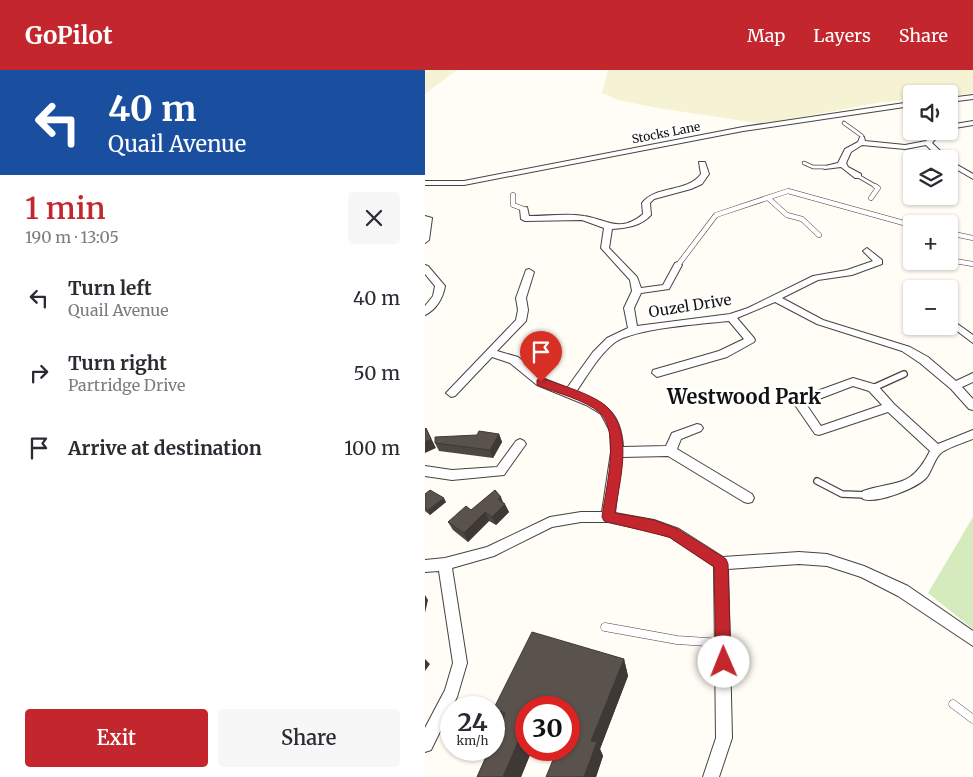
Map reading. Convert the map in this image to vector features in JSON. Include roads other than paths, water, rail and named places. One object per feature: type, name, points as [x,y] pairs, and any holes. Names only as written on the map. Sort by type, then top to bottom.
[{"type":"street","points":[[958,99],[973,97]]},
{"type":"street","name":"Stocks Lane","points":[[425,183],[464,183],[790,121],[903,105]]},
{"type":"street","points":[[958,126],[973,123]]},
{"type":"street","points":[[842,165],[848,152],[862,140],[905,147],[928,143],[931,140]]},
{"type":"street","points":[[928,143],[935,150]]},
{"type":"street","points":[[514,222],[525,219],[583,218],[608,227],[634,224],[647,215],[646,203],[651,197],[699,182],[705,174],[702,164]]},
{"type":"street","points":[[825,167],[842,165],[858,176]]},
{"type":"street","points":[[958,168],[973,177]]},
{"type":"street","points":[[524,209],[525,219]]},
{"type":"street","points":[[425,240],[428,218]]},
{"type":"street","points":[[608,227],[605,248],[634,279],[637,291],[629,308],[633,330]]},
{"type":"street","name":"Ouzel Drive","points":[[569,393],[597,355],[611,340],[633,330],[731,317],[815,278],[849,273],[879,262],[867,251]]},
{"type":"street","points":[[637,291],[666,287],[679,265]]},
{"type":"street","points":[[425,268],[440,286],[438,297],[425,312]]},
{"type":"street","points":[[451,392],[521,321],[523,310],[521,298],[529,272]]},
{"type":"street","points":[[774,298],[820,322],[906,349],[925,360],[955,386],[973,406]]},
{"type":"street","points":[[657,373],[723,354],[750,340],[731,317]]},
{"type":"street","points":[[958,328],[973,340]]},
{"type":"street","points":[[491,352],[514,360],[541,382],[569,393],[605,411],[616,431],[617,452],[608,517]]},
{"type":"street","points":[[955,386],[973,377]]},
{"type":"street","points":[[890,407],[819,431],[799,402],[853,382],[873,388],[890,407],[936,450]]},
{"type":"street","points":[[671,452],[676,436],[697,428]]},
{"type":"street","points":[[867,495],[913,485],[927,470],[936,450],[973,434]]},
{"type":"street","points":[[425,471],[452,475],[499,472],[520,444]]},
{"type":"street","points":[[617,452],[671,452],[748,498]]},
{"type":"street","points":[[425,566],[445,564],[489,552],[550,522],[581,517],[608,517],[654,526],[674,533],[721,564],[799,558],[827,560],[864,572],[903,591],[973,639]]},
{"type":"street","points":[[425,744],[451,692],[459,663],[445,564]]},
{"type":"street","points":[[711,777],[724,738],[721,564]]},
{"type":"lane","points":[[845,123],[862,140]]},
{"type":"lane","points":[[804,163],[813,167],[825,167]]},
{"type":"lane","points":[[858,176],[878,188],[871,198]]},
{"type":"lane","points":[[679,265],[716,214],[788,191],[903,222]]},
{"type":"lane","points":[[513,195],[513,205],[524,209]]},
{"type":"lane","points":[[768,198],[787,215],[802,219],[819,235]]},
{"type":"lane","points":[[958,235],[973,238]]},
{"type":"lane","points":[[958,262],[973,264]]},
{"type":"lane","points":[[873,388],[904,374]]},
{"type":"lane","points":[[817,481],[842,494],[867,495]]},
{"type":"lane","points":[[605,627],[677,640],[723,643]]},
{"type":"lane","points":[[953,704],[973,719]]},
{"type":"district","name":"Westwood Park","points":[[744,397]]}]
